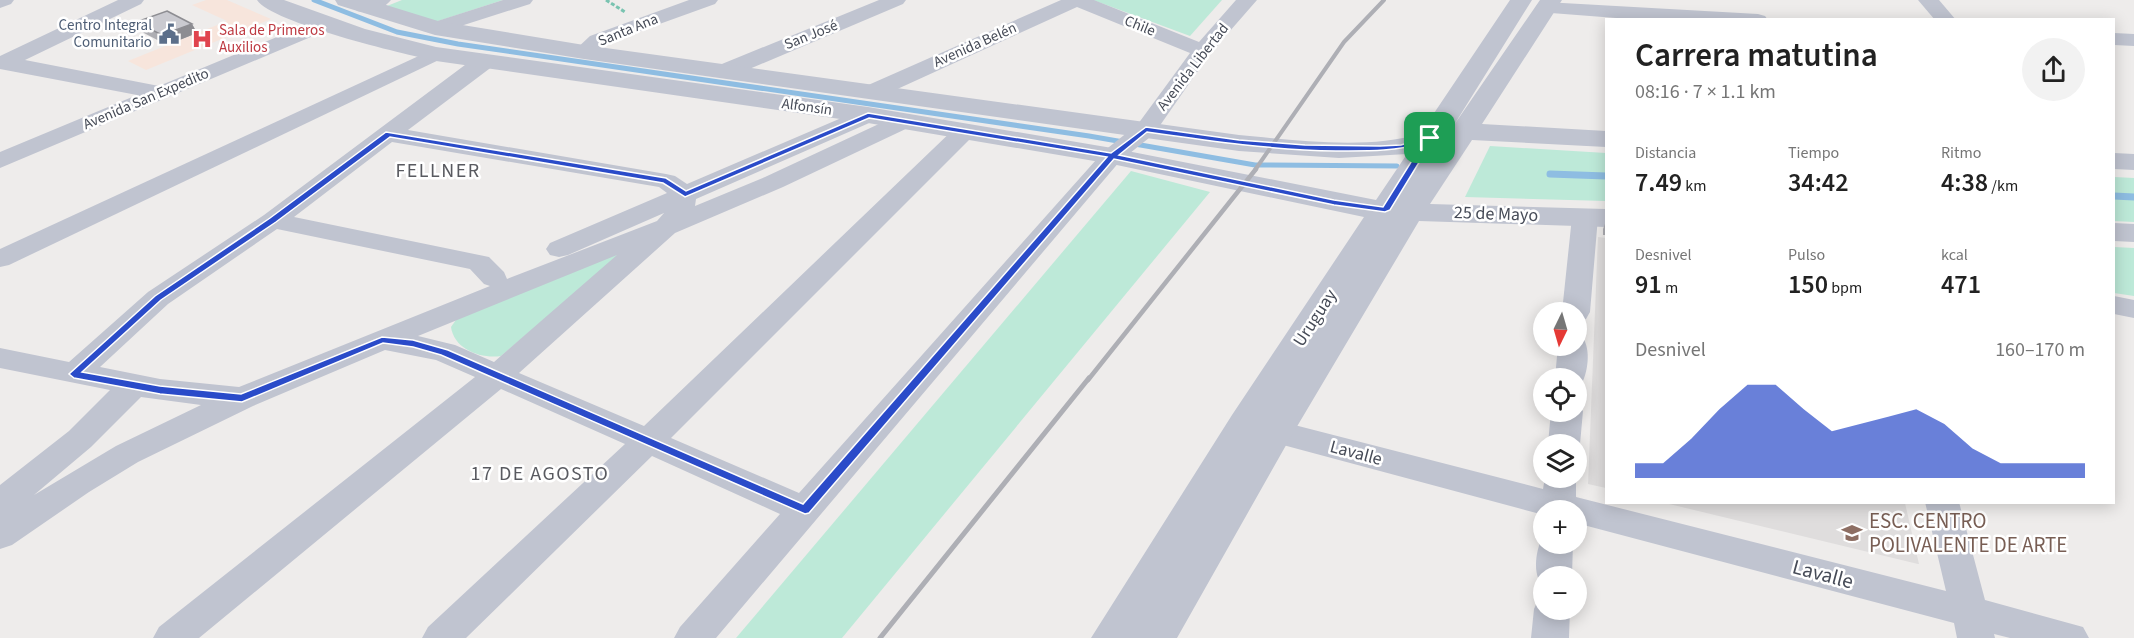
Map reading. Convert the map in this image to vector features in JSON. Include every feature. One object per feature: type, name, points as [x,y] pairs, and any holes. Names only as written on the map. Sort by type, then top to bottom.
[{"type":"street","points":[[0,2],[4,0]]},
{"type":"street","points":[[2,63],[134,0]]},
{"type":"street","name":"Alfonsín","points":[[268,0],[277,7],[385,43],[436,41],[584,52],[725,70],[871,103],[904,121],[965,131],[1130,142],[1239,143],[1305,148],[1380,149],[1402,147],[1430,138]]},
{"type":"street","points":[[0,259],[436,41],[523,0]]},
{"type":"street","name":"Santa Ana","points":[[584,52],[597,40],[708,0]]},
{"type":"street","name":"San José","points":[[725,70],[896,0]]},
{"type":"street","name":"Chile","points":[[1077,0],[1202,51]]},
{"type":"street","name":"Avenida Belén","points":[[205,396],[494,278],[685,194],[1077,0]]},
{"type":"street","name":"Avenida Libertad","points":[[693,638],[1130,142],[1202,51],[1246,0]]},
{"type":"street","points":[[1928,0],[1944,18]]},
{"type":"street","name":"Alfonsín","points":[[364,2],[436,41],[485,62],[871,103],[1130,142],[1334,203],[1397,211]]},
{"type":"street","points":[[1539,3],[1732,18]]},
{"type":"street","name":"Uruguay","points":[[1113,638],[1245,424],[1397,211],[1464,132],[1539,3]]},
{"type":"street","name":"Uruguay","points":[[1154,638],[1275,432],[1397,211],[1430,138],[1539,3]]},
{"type":"street","name":"Avenida San Expedito","points":[[0,161],[325,24]]},
{"type":"street","points":[[2115,39],[2134,40]]},
{"type":"street","points":[[74,374],[158,298],[273,220],[485,62]]},
{"type":"street","points":[[2,63],[160,93]]},
{"type":"street","points":[[0,147],[132,87]]},
{"type":"street","points":[[0,535],[77,483],[127,454],[242,398],[774,182],[904,121]]},
{"type":"street","points":[[441,638],[649,440],[965,131]]},
{"type":"street","points":[[1430,138],[1464,132],[1605,139]]},
{"type":"street","points":[[172,638],[498,375],[666,227],[681,209],[685,194],[666,181],[389,134]]},
{"type":"street","points":[[2115,161],[2134,162]]},
{"type":"street","name":"25 de Mayo","points":[[1397,211],[1596,217]]},
{"type":"street","points":[[1578,302],[1596,217]]},
{"type":"street","points":[[273,220],[479,263],[494,278]]},
{"type":"street","points":[[2115,232],[2134,232]]},
{"type":"street","points":[[2115,305],[2134,309]]},
{"type":"street","points":[[445,352],[440,336],[446,314]]},
{"type":"street","points":[[382,340],[413,344],[445,352],[805,510]]},
{"type":"street","points":[[0,358],[134,385],[205,396],[242,398]]},
{"type":"street","points":[[0,504],[80,439],[134,385]]},
{"type":"street","name":"Lavalle","points":[[1275,432],[1558,500]]},
{"type":"street","points":[[1943,504],[1973,625]]},
{"type":"street","name":"Lavalle","points":[[1587,508],[1973,625],[2070,638]]},
{"type":"street","points":[[1550,638],[1551,620]]},
{"type":"shaded area","name":"Sala de Primeros Auxilios","points":[[206,0],[227,0],[271,19],[146,70],[128,61],[227,21],[192,5]]},
{"type":"shaded area","points":[[1598,237],[1605,238],[1605,488],[1588,484]]},
{"type":"shaded area","name":"ESC. CENTRO POLIVALENTE DE ARTE","points":[[1669,504],[1905,504],[1918,564]]},
{"type":"green space","points":[[402,0],[503,0],[432,23],[382,8]]},
{"type":"green space","points":[[1093,0],[1222,0],[1190,36]]},
{"type":"green space","points":[[1490,146],[1605,153],[1605,201],[1465,197]]},
{"type":"green space","points":[[1131,171],[1210,192],[842,638],[736,638]]},
{"type":"green space","points":[[2115,177],[2134,178],[2134,222],[2115,221]]},
{"type":"green space","points":[[2115,247],[2134,248],[2134,296],[2115,293]]},
{"type":"green space","points":[[626,250],[501,356],[485,356],[469,351],[453,335],[451,327],[458,317]]},
{"type":"building","points":[[167,11],[192,24],[162,35],[136,22]]},
{"type":"waterway","points":[[314,0],[397,32],[458,44],[1089,136],[1255,165],[1397,166]]},
{"type":"waterway","points":[[1550,174],[1605,176]]},
{"type":"waterway","points":[[2115,196],[2134,197]]},
{"type":"railway","points":[[1255,170],[1344,42],[1384,0]]},
{"type":"railway","points":[[1088,380],[1256,169]]},
{"type":"railway","points":[[880,638],[1089,378]]},
{"type":"place","name":"Centro Integral Comunitario","points":[[169,34]]},
{"type":"place","name":"Sala de Primeros Auxilios","points":[[202,39]]},
{"type":"place","name":"ESC. CENTRO POLIVALENTE DE ARTE","points":[[1852,533]]},
{"type":"district","name":"FELLNER","points":[[438,171]]},
{"type":"district","name":"17 DE AGOSTO","points":[[540,474]]},
{"type":"route","points":[[1430,138],[1385,210],[1334,203],[1112,156],[805,510],[445,352],[413,344],[382,340],[242,398],[160,390],[74,374],[158,298],[273,220],[389,134],[666,181],[685,194],[868,115],[1112,156],[1146,129],[1239,143],[1305,148],[1380,149],[1402,147],[1430,138]]}]
